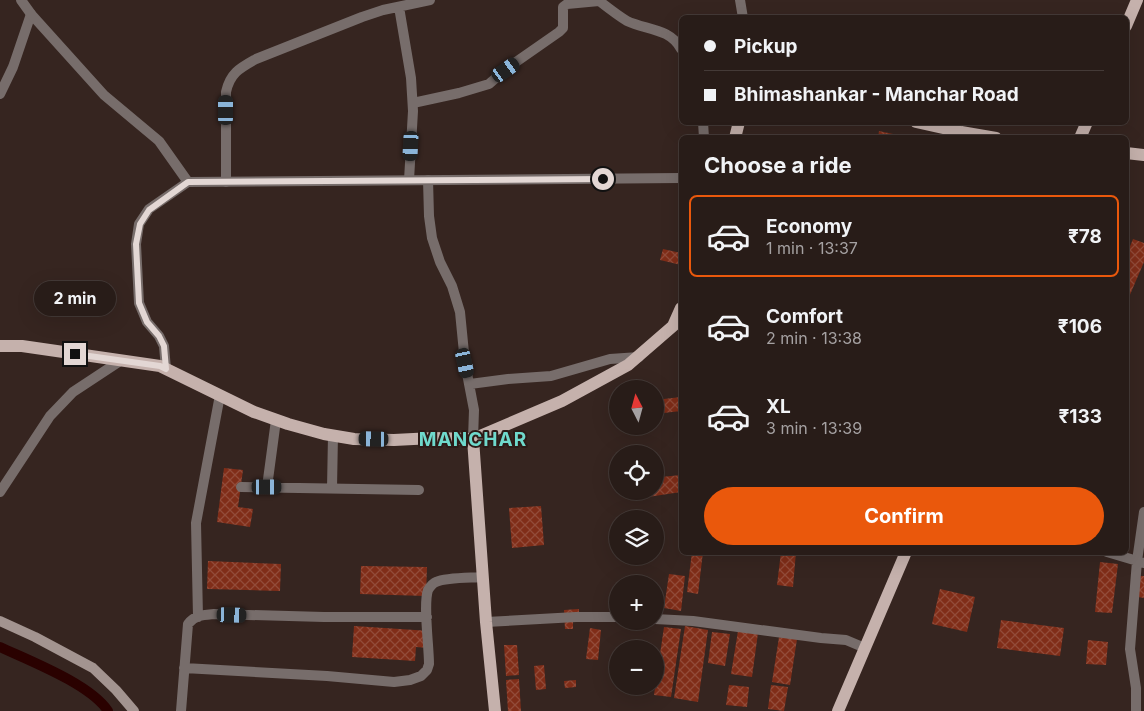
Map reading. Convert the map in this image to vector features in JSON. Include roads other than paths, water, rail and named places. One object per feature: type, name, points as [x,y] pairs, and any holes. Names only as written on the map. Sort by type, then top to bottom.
[{"type":"main road","points":[[1129,19],[1137,0]]},
{"type":"main road","points":[[930,125],[978,135]]},
{"type":"main road","points":[[1129,153],[1144,155]]},
{"type":"main road","points":[[0,346],[22,346],[160,366],[254,412],[288,424],[354,439],[472,439],[562,401],[628,365],[673,326],[679,312]]},
{"type":"main road","points":[[472,439],[495,711]]},
{"type":"main road","points":[[838,711],[905,555]]},
{"type":"main road","points":[[0,621],[35,637],[93,668],[134,711]]},
{"type":"street","points":[[21,0],[31,14],[109,99],[159,142],[188,182]]},
{"type":"street","points":[[226,182],[226,92],[228,82],[233,74],[256,59],[362,17],[430,0]]},
{"type":"street","points":[[412,103],[459,93],[489,84],[563,28],[563,7],[567,4],[599,0],[629,22],[656,29],[671,37],[679,47]]},
{"type":"street","points":[[740,0],[742,15]]},
{"type":"street","points":[[399,7],[411,78],[413,111],[409,180]]},
{"type":"street","points":[[0,94],[13,67],[31,14]]},
{"type":"street","points":[[166,369],[164,346],[159,336],[147,322],[139,303],[136,244],[140,224],[149,210],[188,182],[679,178]]},
{"type":"street","points":[[428,180],[432,238],[440,262],[452,286],[460,312],[465,363],[474,410],[472,439]]},
{"type":"street","points":[[470,384],[552,376],[610,359],[639,357]]},
{"type":"street","points":[[0,492],[50,416],[73,392],[120,361]]},
{"type":"street","points":[[198,617],[196,523],[220,395]]},
{"type":"street","points":[[267,487],[276,420]]},
{"type":"street","points":[[332,488],[334,435]]},
{"type":"street","points":[[241,487],[419,490]]},
{"type":"street","points":[[1136,711],[1136,688],[1130,649],[1144,512]]},
{"type":"street","points":[[1118,555],[1140,562]]},
{"type":"street","points":[[184,668],[327,676],[394,682],[410,680],[421,676],[427,670],[429,655],[427,599],[429,588],[435,582],[445,580],[483,578]]},
{"type":"street","points":[[181,711],[188,624],[192,618],[214,614],[324,618],[427,616]]},
{"type":"street","points":[[486,622],[609,617]]},
{"type":"street","points":[[664,619],[693,621],[846,640],[865,648]]},
{"type":"waterway","points":[[0,647],[43,666],[74,683],[99,701],[108,711]]},
{"type":"district","name":"MANCHAR","points":[[473,439]]}]
